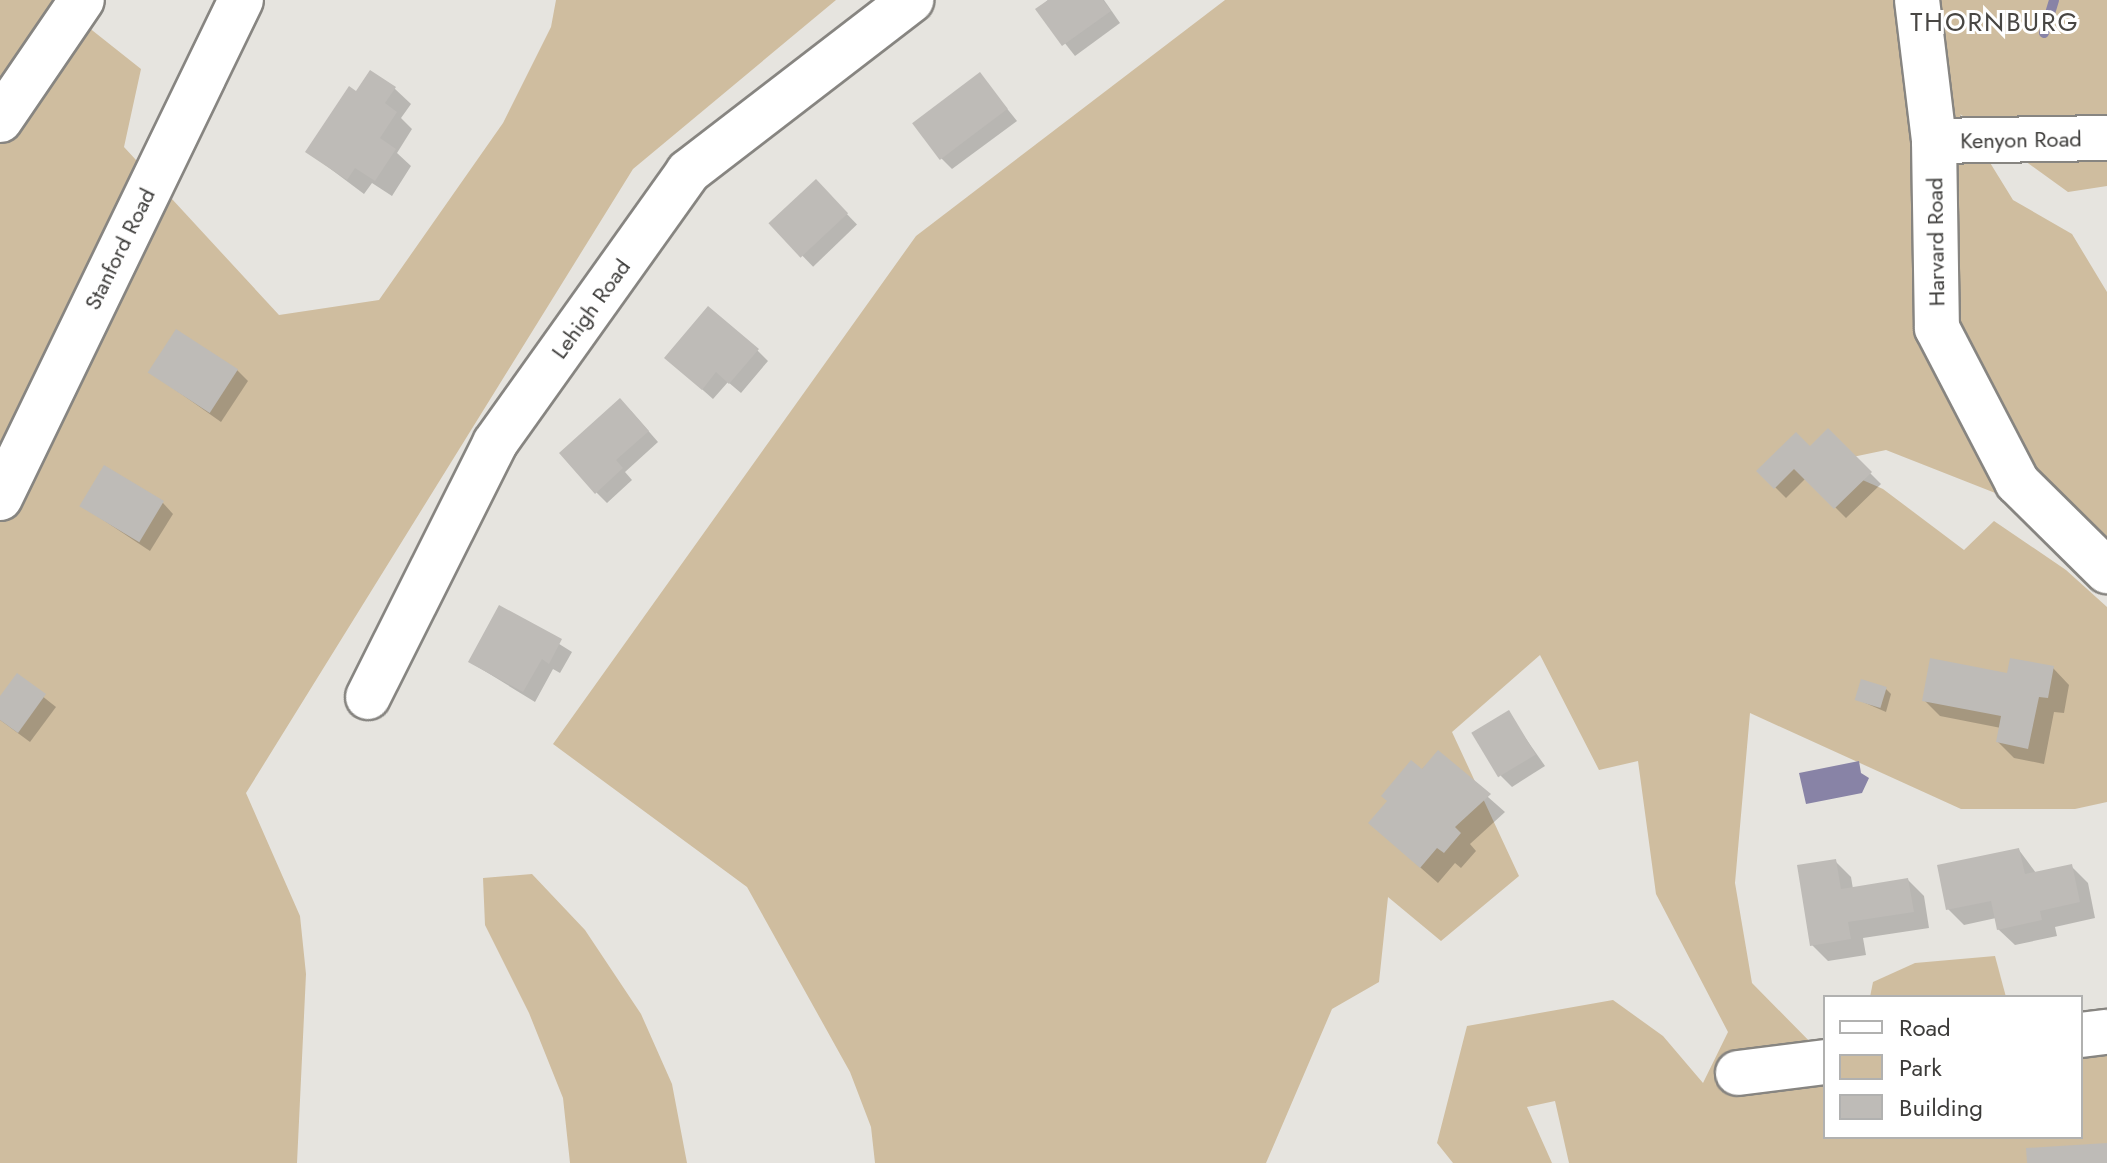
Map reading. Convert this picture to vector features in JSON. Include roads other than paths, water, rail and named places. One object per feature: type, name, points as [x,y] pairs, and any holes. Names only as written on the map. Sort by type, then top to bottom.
[{"type":"street","points":[[0,120],[82,0]]},
{"type":"street","name":"Stanford Road","points":[[0,498],[241,0]]},
{"type":"street","name":"Lehigh Road","points":[[368,697],[495,443],[688,172],[911,0]]},
{"type":"street","name":"Harvard Road","points":[[1917,0],[1934,141],[1937,328],[2017,482],[2107,571]]},
{"type":"street","name":"Kenyon Road","points":[[1934,141],[2107,138]]},
{"type":"street","points":[[2083,1035],[2107,1032]]},
{"type":"street","points":[[1738,1073],[1823,1062]]},
{"type":"waterway","points":[[2044,33],[2054,0]]},
{"type":"district","name":"THORNBURG","points":[[1995,23]]}]
